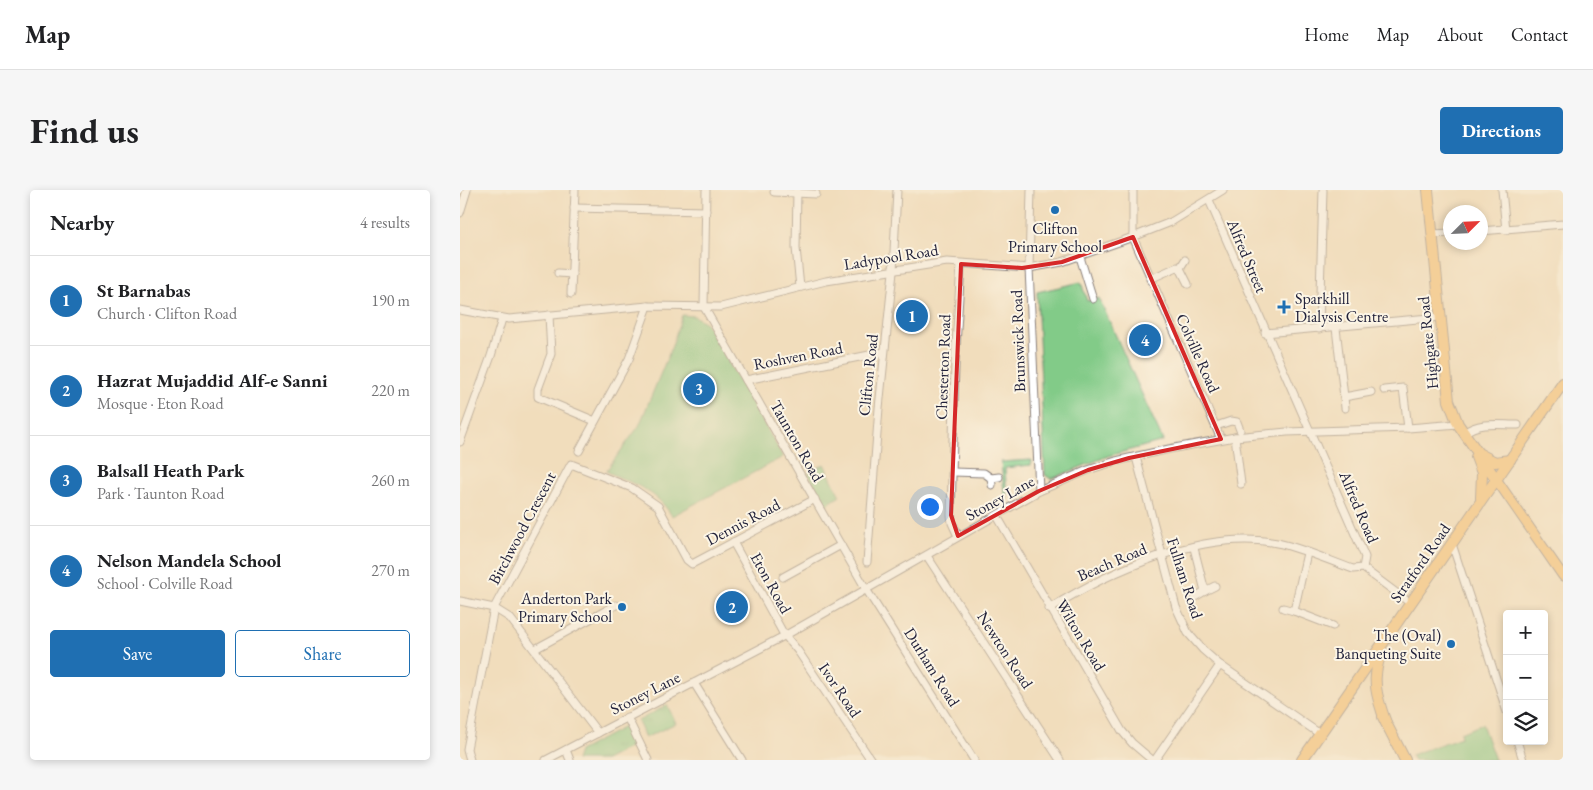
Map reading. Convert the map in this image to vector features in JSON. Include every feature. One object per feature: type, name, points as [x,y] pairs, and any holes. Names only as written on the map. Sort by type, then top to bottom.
[{"type":"highway","name":"Highgate Road","points":[[1428,190],[1448,393],[1458,424],[1496,479]]},
{"type":"highway","name":"Stratford Road","points":[[1302,760],[1496,479],[1561,390]]},
{"type":"highway","points":[[1474,449],[1495,462],[1510,460]]},
{"type":"highway","points":[[1474,449],[1482,473],[1480,502]]},
{"type":"highway","points":[[1386,723],[1374,684],[1375,673],[1378,660],[1396,625]]},
{"type":"highway","points":[[1362,674],[1405,760]]},
{"type":"main road","points":[[1496,479],[1563,576]]},
{"type":"street","points":[[460,213],[467,190]]},
{"type":"street","points":[[571,294],[575,190]]},
{"type":"street","points":[[704,307],[706,190]]},
{"type":"street","name":"Clifton Road","points":[[867,562],[884,352],[893,272],[897,190]]},
{"type":"street","name":"Brunswick Road","points":[[1031,190],[1029,268],[1040,491]]},
{"type":"street","points":[[1133,190],[1133,237]]},
{"type":"street","name":"Ladypool Road","points":[[460,310],[502,319],[648,306],[721,307],[826,281],[893,272],[947,262],[1029,268],[1080,257],[1171,222],[1222,190]]},
{"type":"street","points":[[1319,329],[1323,190]]},
{"type":"street","points":[[1502,190],[1506,230]]},
{"type":"street","points":[[774,192],[816,194]]},
{"type":"street","points":[[797,192],[796,248],[800,287]]},
{"type":"street","name":"Alfred Street","points":[[1208,200],[1265,333],[1310,431]]},
{"type":"street","points":[[574,208],[706,211]]},
{"type":"street","points":[[1488,231],[1563,224]]},
{"type":"street","points":[[1433,234],[1443,233]]},
{"type":"street","name":"Colville Road","points":[[1133,237],[1221,440]]},
{"type":"street","points":[[1080,257],[1093,299]]},
{"type":"street","points":[[1180,268],[1185,260]]},
{"type":"street","name":"Chesterton Road","points":[[958,536],[952,523],[955,362],[961,264]]},
{"type":"street","points":[[1150,279],[1169,269],[1180,268]]},
{"type":"street","points":[[1180,268],[1188,284]]},
{"type":"street","points":[[558,273],[572,274]]},
{"type":"street","points":[[579,451],[629,358],[648,306]]},
{"type":"street","name":"Taunton Road","points":[[704,307],[866,590]]},
{"type":"street","points":[[549,315],[551,354],[538,389],[538,397],[596,421]]},
{"type":"street","points":[[1265,333],[1440,317]]},
{"type":"street","points":[[460,442],[491,356],[502,319]]},
{"type":"street","points":[[1336,328],[1345,408]]},
{"type":"street","name":"Roshven Road","points":[[746,380],[884,352]]},
{"type":"street","points":[[1384,390],[1403,388],[1408,428]]},
{"type":"street","points":[[1344,397],[1371,392]]},
{"type":"street","points":[[1216,426],[1231,421],[1236,422],[1240,430]]},
{"type":"street","name":"Stoney Lane","points":[[546,760],[786,635],[1040,491],[1088,470],[1136,457],[1235,437],[1310,431],[1408,428],[1458,424]]},
{"type":"street","points":[[1464,433],[1472,427],[1482,424],[1518,425]]},
{"type":"street","name":"Alfred Road","points":[[1310,431],[1365,557],[1363,568],[1410,603]]},
{"type":"street","points":[[1235,437],[1242,484]]},
{"type":"street","name":"Fulham Road","points":[[1136,457],[1162,556],[1182,621],[1196,643],[1220,665],[1320,734]]},
{"type":"street","name":"Birchwood Crescent","points":[[494,608],[571,464],[632,488],[658,506],[686,557]]},
{"type":"street","points":[[954,472],[984,473],[994,480]]},
{"type":"street","name":"Dennis Road","points":[[686,557],[689,562],[695,563],[815,499]]},
{"type":"street","name":"Wilton Road","points":[[996,516],[1122,731],[1132,743],[1154,760]]},
{"type":"street","name":"Beach Road","points":[[1049,609],[1085,588],[1162,556],[1212,543],[1252,541],[1278,543],[1358,570],[1363,568]]},
{"type":"street","name":"Eton Road","points":[[733,542],[782,633],[786,635]]},
{"type":"street","points":[[1452,544],[1503,700]]},
{"type":"street","points":[[782,577],[841,545]]},
{"type":"street","points":[[1194,548],[1205,591]]},
{"type":"street","points":[[1294,611],[1306,553]]},
{"type":"street","name":"Newton Road","points":[[927,556],[1060,760]]},
{"type":"street","points":[[1195,597],[1215,586]]},
{"type":"street","name":"Durham Road","points":[[866,590],[974,760]]},
{"type":"street","points":[[460,601],[494,608],[510,618],[598,732]]},
{"type":"street","points":[[535,650],[616,605]]},
{"type":"street","points":[[470,760],[467,749],[494,608]]},
{"type":"street","points":[[1283,608],[1333,626]]},
{"type":"street","name":"Ivor Road","points":[[786,635],[871,760]]},
{"type":"street","points":[[1154,760],[1220,665]]},
{"type":"street","points":[[694,683],[742,760]]},
{"type":"street","points":[[627,717],[648,760]]},
{"type":"street","points":[[1517,745],[1523,760]]},
{"type":"street","points":[[566,750],[570,760]]},
{"type":"highlighted area","points":[[1133,237],[1221,439],[1129,458],[1088,470],[1039,491],[958,536],[951,515],[961,264],[1022,268],[1062,262]]},
{"type":"green space","points":[[1081,282],[1087,301],[1099,298],[1163,441],[1108,456],[1051,479],[1045,475],[1037,292]]},
{"type":"green space","points":[[682,315],[694,316],[706,323],[783,457],[672,516],[651,493],[606,471],[639,426],[672,346]]},
{"type":"green space","points":[[1031,460],[1031,465],[1005,468],[1007,500],[1005,501],[1001,462]]},
{"type":"green space","points":[[824,464],[840,496],[826,505],[808,473]]},
{"type":"green space","points":[[667,705],[676,723],[645,738],[638,721]]},
{"type":"green space","points":[[1482,724],[1495,760],[1414,760],[1411,755],[1461,737],[1460,733]]},
{"type":"green space","points":[[624,727],[634,745],[605,760],[576,760],[579,751]]},
{"type":"place","name":"Clifton Primary School","points":[[1055,210]]},
{"type":"place","name":"Sparkhill Dialysis Centre","points":[[1284,307]]},
{"type":"place","name":"St Barnabas","points":[[912,316]]},
{"type":"place","name":"Nelson Mandela School","points":[[1145,340]]},
{"type":"place","name":"Balsall Heath Park","points":[[699,389]]},
{"type":"place","name":"Anderton Park Primary School","points":[[622,607]]},
{"type":"place","name":"Hazrat Mujaddid Alf-e Sanni","points":[[732,607]]},
{"type":"place","name":"The (Oval) Banqueting Suite","points":[[1451,644]]}]
